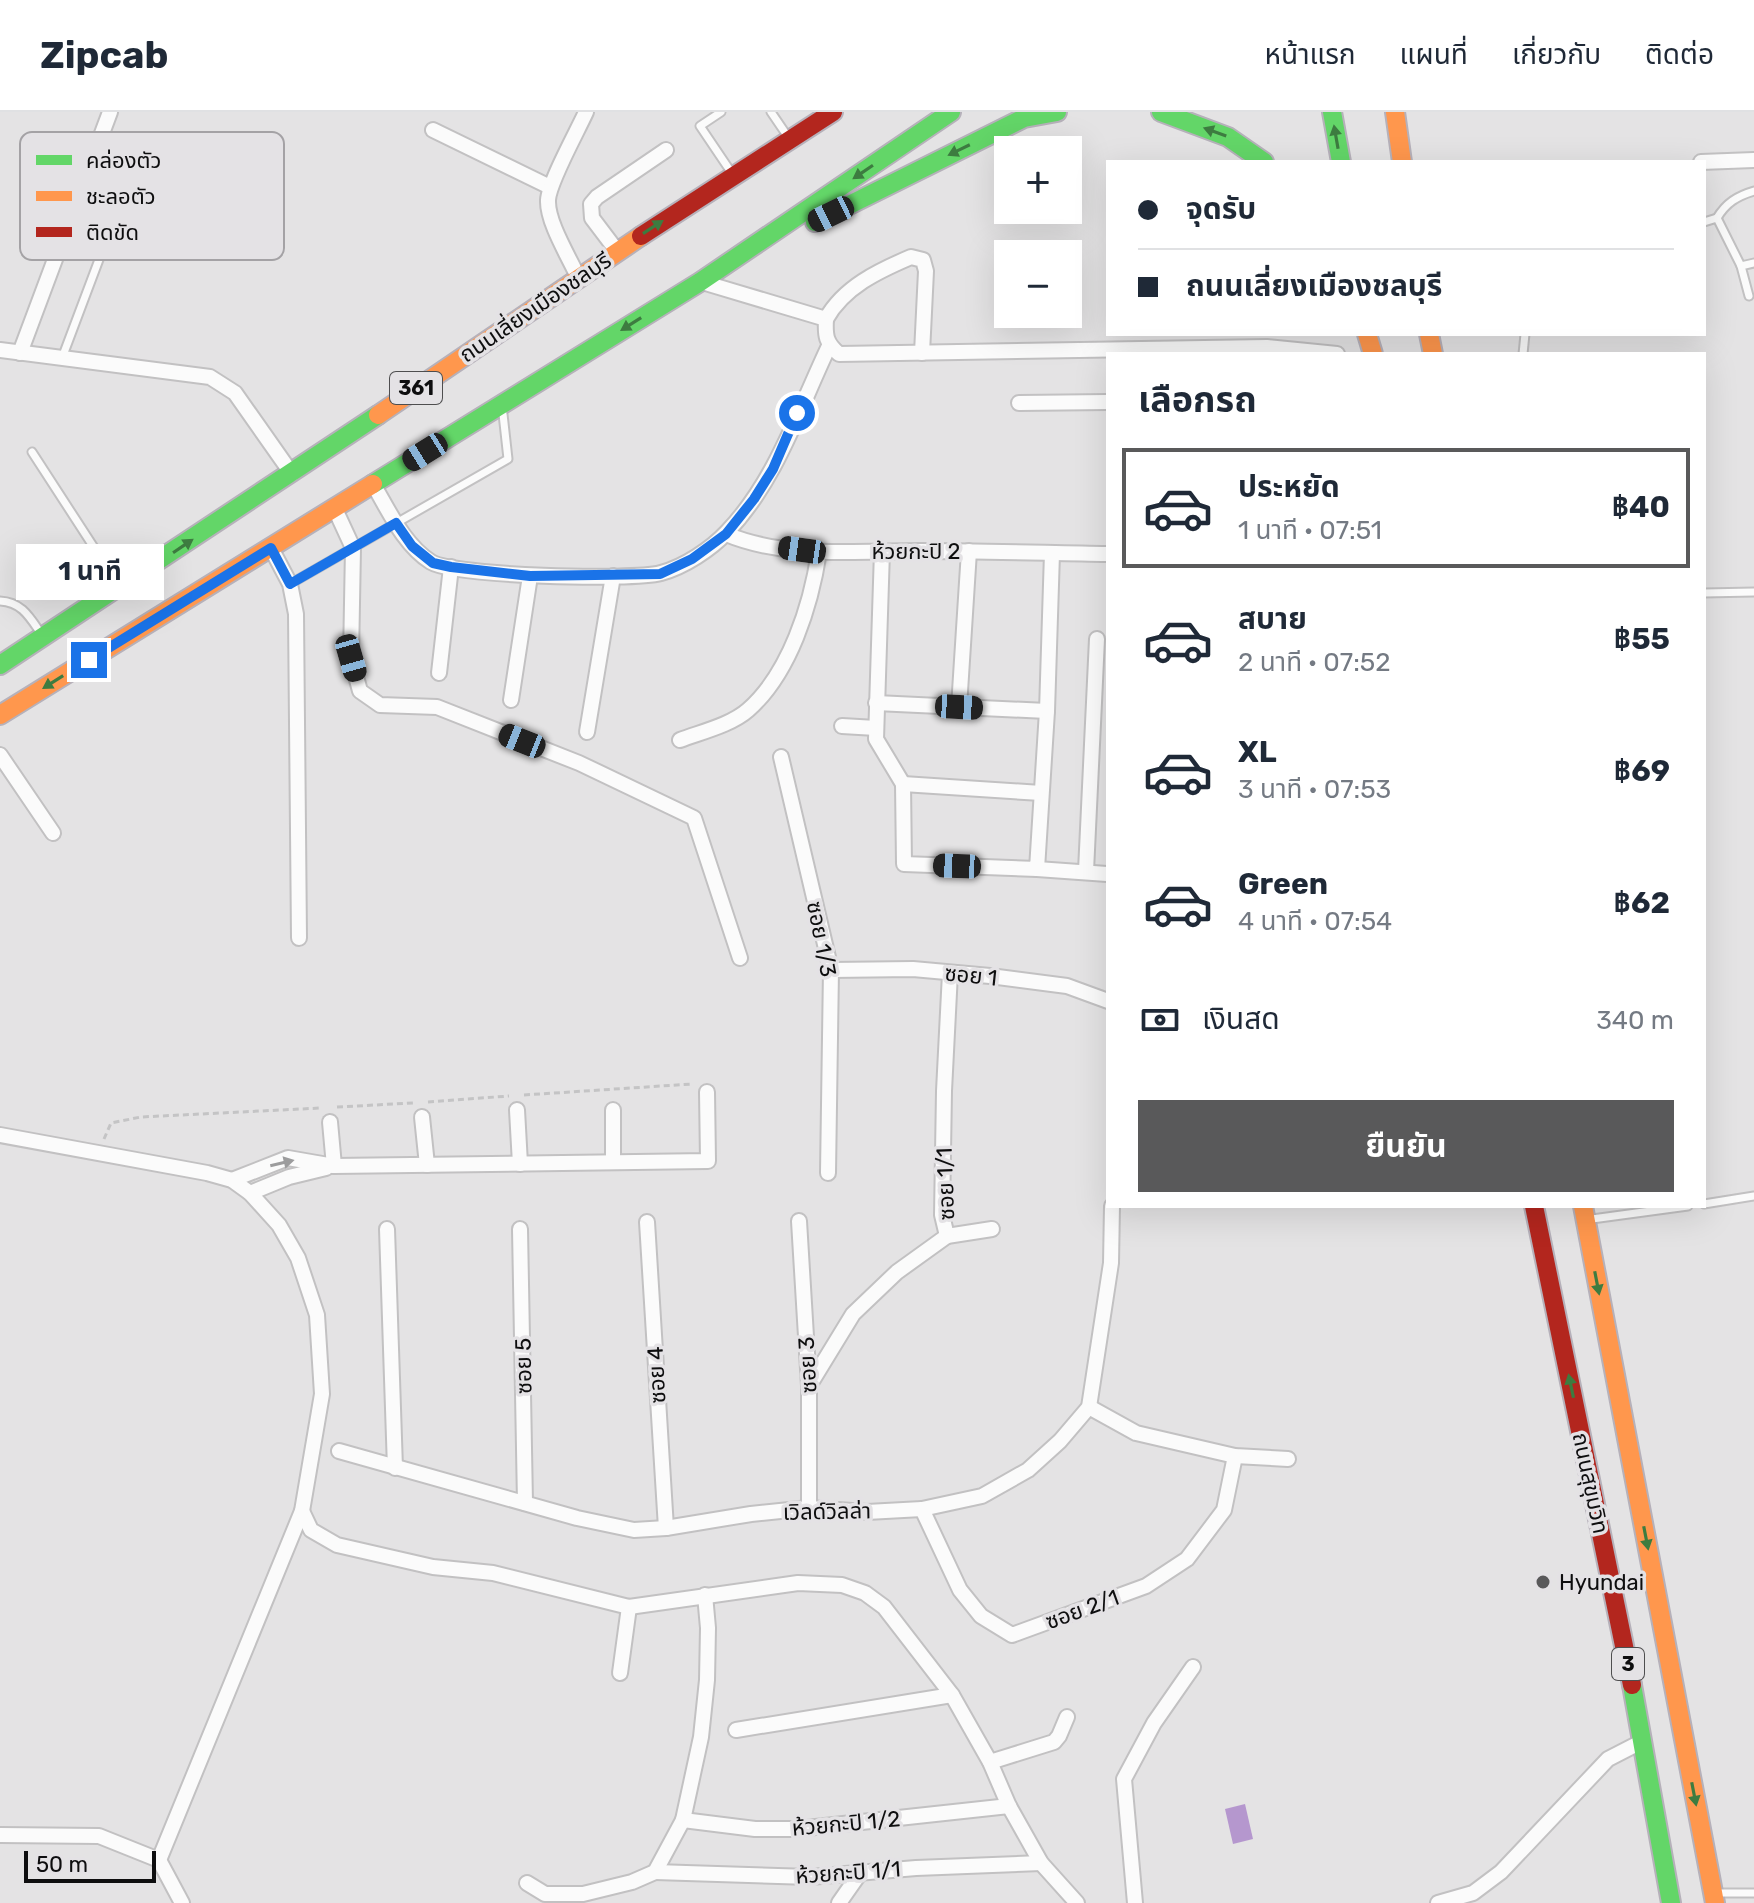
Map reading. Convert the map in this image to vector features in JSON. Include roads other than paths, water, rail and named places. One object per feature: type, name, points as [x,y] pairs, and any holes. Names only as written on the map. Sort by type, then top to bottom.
[{"type":"main road","name":"ถนนเลี่ยงเมืองชลบุรี","points":[[0,665],[292,474],[617,251],[833,112]]},
{"type":"main road","name":"361","points":[[0,715],[700,282],[951,112]]},
{"type":"main road","points":[[721,268],[1024,118],[1057,112]]},
{"type":"main road","points":[[1161,112],[1228,137],[1261,160]]},
{"type":"main road","points":[[1332,112],[1341,160]]},
{"type":"main road","points":[[1395,112],[1402,160]]},
{"type":"main road","name":"ถนนสุขุมวิท","points":[[1534,1208],[1643,1741],[1671,1903]]},
{"type":"main road","name":"ถนนสุขุมวิท","points":[[1584,1213],[1714,1898]]},
{"type":"street","points":[[103,132],[110,112]]},
{"type":"street","points":[[578,277],[552,220],[548,203],[550,187],[586,112]]},
{"type":"street","points":[[433,130],[550,187]]},
{"type":"street","points":[[617,251],[592,218],[591,204],[666,150]]},
{"type":"street","points":[[1706,162],[1754,160]]},
{"type":"street","points":[[922,353],[926,271],[923,260],[911,257],[860,282],[835,303],[826,319],[825,335],[829,346],[839,354],[1216,351],[1267,347],[1317,352]]},
{"type":"street","points":[[20,353],[55,260]]},
{"type":"street","points":[[700,282],[826,319]]},
{"type":"street","points":[[373,484],[412,546],[433,563],[530,576],[660,574],[692,559],[726,534],[754,499],[773,469],[829,346]]},
{"type":"street","points":[[0,350],[210,377],[235,393],[292,474]]},
{"type":"street","points":[[1019,403],[1106,402]]},
{"type":"street","points":[[335,509],[353,548],[351,658],[360,691],[380,705],[437,707],[579,763],[694,818],[740,958]]},
{"type":"street","name":"ห้วยกะปิ 2","points":[[726,534],[748,543],[819,552],[1106,554]]},
{"type":"street","points":[[271,548],[290,584],[296,614],[299,938]]},
{"type":"street","points":[[882,551],[876,739],[903,784],[904,864],[1106,874]]},
{"type":"street","points":[[959,707],[969,551]]},
{"type":"street","points":[[680,740],[747,711],[773,681],[807,610],[819,552]]},
{"type":"street","points":[[1037,869],[1047,711],[1052,553]]},
{"type":"street","points":[[439,673],[451,567]]},
{"type":"street","points":[[511,700],[530,576]]},
{"type":"street","points":[[587,732],[613,576]]},
{"type":"street","points":[[1086,871],[1097,639]]},
{"type":"street","points":[[876,703],[1047,711]]},
{"type":"street","points":[[842,726],[876,728]]},
{"type":"street","points":[[0,755],[53,833]]},
{"type":"street","name":"ซอย 1/3","points":[[781,757],[831,970],[828,1173]]},
{"type":"street","points":[[903,784],[1041,793]]},
{"type":"street","name":"ซอย 1","points":[[831,970],[913,969],[950,973],[1067,986],[1106,1000]]},
{"type":"street","name":"ซอย 1/1","points":[[809,1386],[853,1314],[897,1272],[947,1236],[942,1215],[950,973]]},
{"type":"street","points":[[232,1180],[288,1158],[334,1166],[708,1161],[707,1092]]},
{"type":"street","points":[[517,1110],[520,1164]]},
{"type":"street","points":[[613,1110],[613,1162]]},
{"type":"street","points":[[422,1117],[427,1165]]},
{"type":"street","points":[[330,1122],[334,1166]]},
{"type":"street","points":[[0,1135],[232,1180],[250,1193],[279,1225],[298,1258],[317,1315],[322,1394],[302,1511],[159,1860]]},
{"type":"street","points":[[250,1193],[289,1177],[334,1166]]},
{"type":"street","points":[[1112,1208],[1111,1263],[1089,1407],[1136,1433],[1235,1456],[1288,1459]]},
{"type":"street","name":"ซอย 3","points":[[799,1221],[809,1386],[809,1508]]},
{"type":"street","name":"ซอย 4","points":[[647,1222],[666,1528]]},
{"type":"street","points":[[387,1229],[395,1468]]},
{"type":"street","name":"ซอย 5","points":[[520,1229],[525,1503]]},
{"type":"street","points":[[947,1236],[992,1229]]},
{"type":"street","name":"เวิลด์วิลล่า","points":[[339,1451],[577,1518],[634,1530],[809,1508],[867,1512],[922,1509],[982,1496],[1028,1470],[1060,1441],[1089,1407]]},
{"type":"street","name":"ซอย 2/1","points":[[922,1509],[960,1590],[981,1616],[1012,1635],[1146,1586],[1187,1559],[1224,1510],[1235,1456]]},
{"type":"street","points":[[302,1511],[311,1530],[337,1545],[433,1567],[493,1573],[629,1607],[798,1583],[842,1585],[865,1593],[884,1607],[952,1695],[1041,1863],[1077,1903]]},
{"type":"street","points":[[527,1883],[545,1894],[583,1894],[632,1882],[655,1872],[683,1820],[701,1737],[707,1680],[705,1595]]},
{"type":"street","points":[[620,1673],[629,1607]]},
{"type":"street","points":[[1135,1903],[1124,1779],[1154,1723],[1193,1667]]},
{"type":"street","points":[[736,1730],[952,1695]]},
{"type":"street","points":[[990,1762],[1054,1742],[1067,1717]]},
{"type":"street","points":[[1438,1903],[1473,1893],[1501,1872],[1608,1759],[1643,1741]]},
{"type":"street","name":"ห้วยกะปิ 1/2","points":[[683,1820],[755,1829],[797,1829],[1009,1806]]},
{"type":"street","points":[[0,1835],[99,1836],[159,1860],[182,1903]]},
{"type":"street","name":"ห้วยกะปิ 1/1","points":[[655,1872],[810,1877],[1041,1863]]},
{"type":"street","points":[[839,1903],[860,1873]]},
{"type":"lane","points":[[721,112],[700,126],[733,174]]},
{"type":"lane","points":[[771,112],[789,139]]},
{"type":"lane","points":[[1706,221],[1717,218],[1723,208],[1740,195],[1754,191]]},
{"type":"lane","points":[[1717,218],[1741,266],[1749,296]]},
{"type":"lane","points":[[62,360],[99,260]]},
{"type":"lane","points":[[1741,266],[1754,263]]},
{"type":"lane","points":[[290,584],[508,459],[502,404]]},
{"type":"lane","points":[[32,452],[120,588]]},
{"type":"lane","points":[[1744,582],[1744,592]]},
{"type":"lane","points":[[1706,593],[1754,592]]},
{"type":"lane","points":[[0,601],[9,601],[25,610],[43,637]]},
{"type":"lane","points":[[1706,1204],[1754,1196]]},
{"type":"lane","points":[[1584,1213],[1658,1208]]},
{"type":"lane","points":[[1714,1898],[1754,1893]]},
{"type":"place","name":"Hyundai","points":[[1543,1582]]}]
